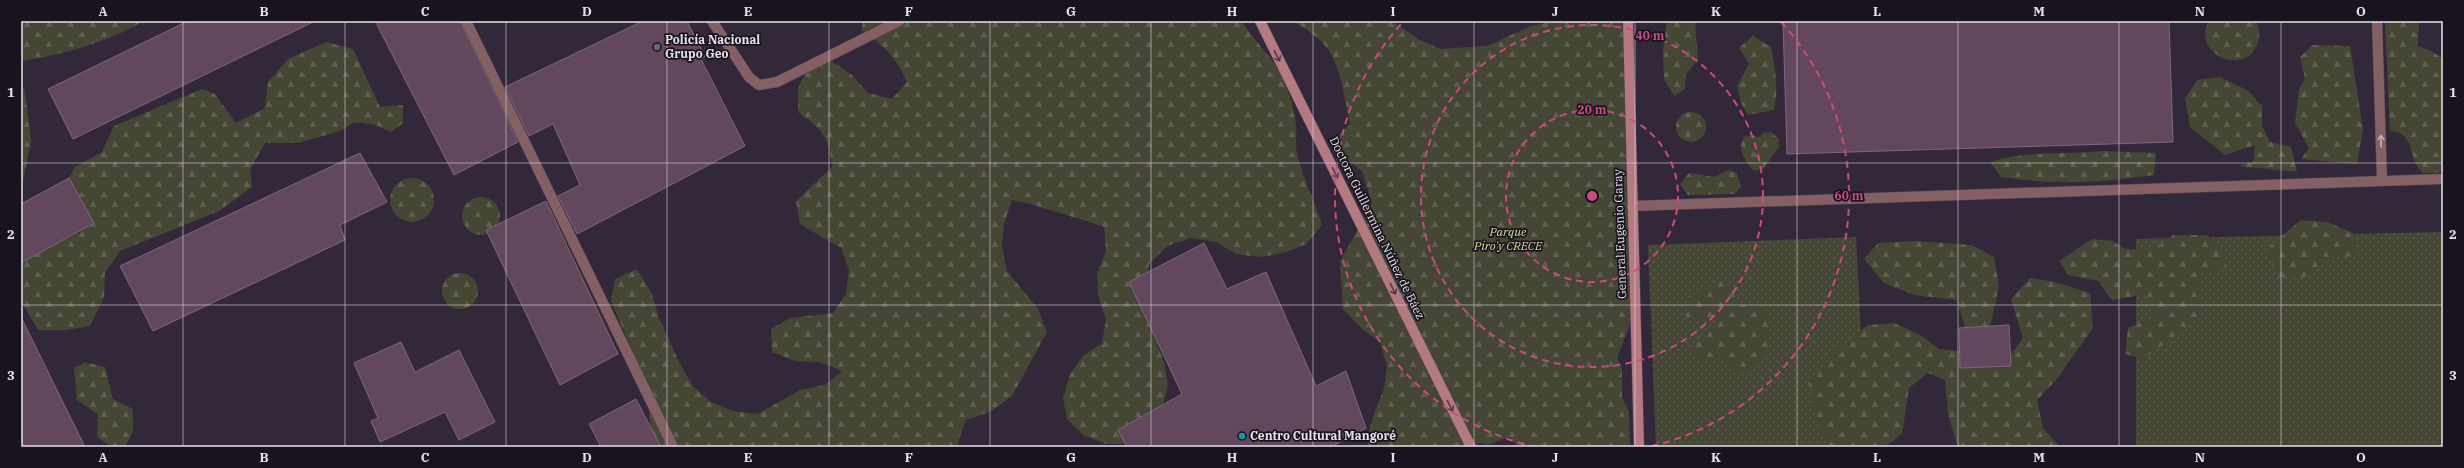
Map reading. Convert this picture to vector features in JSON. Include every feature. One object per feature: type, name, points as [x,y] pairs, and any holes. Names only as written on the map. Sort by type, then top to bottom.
[{"type":"street","points":[[466,21],[673,447]]},
{"type":"street","points":[[712,21],[749,77],[759,85],[777,82],[899,21]]},
{"type":"street","name":"Doctora Guillermina Núñez de Báez","points":[[1260,21],[1471,447]]},
{"type":"street","name":"General Eugenio Garay","points":[[1628,21],[1639,447]]},
{"type":"street","points":[[2377,21],[2382,180]]},
{"type":"street","points":[[1632,206],[2443,179]]},
{"type":"green space","points":[[21,21],[144,21],[130,29],[84,47],[21,61]]},
{"type":"green space","points":[[863,21],[1242,21],[1277,68],[1286,87],[1291,100],[1295,119],[1296,150],[1299,162],[1322,225],[1306,244],[1284,253],[1260,257],[1236,254],[1216,242],[1191,238],[1167,246],[1149,264],[1145,314],[1164,362],[1168,385],[1162,409],[1131,444],[1106,444],[1083,435],[1067,419],[1063,398],[1070,374],[1083,356],[1102,343],[1106,320],[1098,296],[1097,273],[1106,251],[1104,227],[1012,200],[1004,224],[1002,247],[1007,271],[1038,309],[1047,332],[1012,396],[990,412],[966,420],[958,442],[959,447],[664,447],[653,441],[649,416],[651,395],[611,301],[615,279],[637,269],[652,294],[659,318],[680,364],[693,386],[711,402],[733,411],[758,414],[800,390],[825,385],[842,371],[819,362],[795,361],[772,352],[771,329],[790,318],[833,313],[846,294],[849,270],[841,248],[800,224],[796,201],[832,167],[827,141],[819,129],[798,112],[798,88],[808,68],[830,60],[852,75],[868,93],[892,99],[907,82],[898,64],[888,52],[861,30]]},
{"type":"green space","name":"Parque Piro'y CRECE","points":[[1293,21],[1392,21],[1418,39],[1440,49],[1487,46],[1531,26],[1555,21],[1622,21],[1626,49],[1631,321],[1617,358],[1622,368],[1622,398],[1629,411],[1630,447],[1519,447],[1509,437],[1487,445],[1478,442],[1477,447],[1369,447],[1367,437],[1384,389],[1387,366],[1380,343],[1360,327],[1343,309],[1340,261],[1372,204],[1362,171],[1347,160],[1337,137],[1350,124],[1343,87],[1334,60],[1323,43]]},
{"type":"green space","points":[[1667,21],[1695,21],[1698,60],[1686,74],[1685,89],[1674,96],[1664,79],[1663,51]]},
{"type":"green space","points":[[2209,21],[2256,21],[2259,33],[2257,45],[2250,55],[2241,60],[2231,60],[2221,57],[2213,51],[2207,43],[2205,33]]},
{"type":"green space","points":[[2385,21],[2419,21],[2418,46],[2433,52],[2443,59],[2443,170],[2438,173],[2423,173],[2414,160],[2408,141],[2399,133],[2390,131]]},
{"type":"green space","points":[[1753,36],[1771,47],[1775,71],[1776,94],[1774,110],[1748,115],[1741,103],[1737,86],[1749,64],[1739,48]]},
{"type":"green space","points":[[326,42],[353,49],[380,107],[403,105],[403,123],[391,132],[376,125],[355,122],[340,131],[298,143],[265,143],[250,170],[252,187],[219,211],[120,251],[105,273],[104,298],[90,326],[65,330],[38,330],[21,301],[21,259],[81,232],[75,213],[63,188],[75,167],[102,152],[114,126],[202,89],[215,94],[236,123],[265,108],[268,82],[288,59]]},
{"type":"green space","points":[[2312,45],[2350,46],[2363,129],[2357,164],[2301,159],[2309,148],[2295,123],[2299,90],[2305,78],[2300,57]]},
{"type":"green space","points":[[2220,77],[2247,90],[2262,106],[2262,126],[2270,142],[2291,147],[2297,172],[2238,166],[2253,162],[2255,145],[2225,155],[2190,127],[2185,98],[2197,80]]},
{"type":"green space","points":[[21,86],[25,91],[31,141],[21,192]]},
{"type":"green space","points":[[1691,112],[1702,116],[1706,127],[1702,138],[1691,142],[1680,138],[1676,127],[1680,116]]},
{"type":"green space","points":[[1771,132],[1779,139],[1779,147],[1763,169],[1754,171],[1743,155],[1741,146],[1744,137],[1753,135],[1758,138],[1763,133]]},
{"type":"green space","points":[[2103,151],[2156,153],[2154,175],[2116,180],[2078,182],[2020,180],[2001,177],[1990,162],[2004,158],[2032,154]]},
{"type":"green space","points":[[1729,170],[1737,173],[1741,187],[1734,194],[1688,195],[1680,184],[1689,173],[1714,177]]},
{"type":"green space","points":[[416,178],[421,179],[428,184],[433,191],[433,209],[428,216],[421,221],[408,222],[403,221],[396,216],[391,209],[390,196],[391,191],[396,184],[403,179]]},
{"type":"green space","points":[[477,197],[485,197],[492,200],[497,205],[500,216],[497,227],[492,232],[485,235],[477,235],[470,232],[465,227],[462,220],[462,212],[465,205],[470,200]]},
{"type":"green space","points":[[2301,220],[2328,222],[2355,234],[2358,256],[2332,258],[2304,277],[2276,277],[2267,248]]},
{"type":"green space","points":[[2443,232],[2443,447],[2136,447],[2136,239]]},
{"type":"green space","points":[[2173,235],[2207,235],[2226,252],[2225,269],[2200,272],[2198,319],[2143,359],[2125,354],[2128,328],[2154,317],[2147,294],[2112,300],[2098,281],[2068,275],[2059,261],[2092,239],[2113,241],[2125,249],[2153,250]]},
{"type":"green space","points":[[1856,237],[1867,447],[1656,447],[1648,245]]},
{"type":"green space","points":[[1914,241],[1972,245],[1994,257],[1999,286],[1991,323],[1977,351],[2008,358],[2023,338],[2011,299],[2030,278],[2055,282],[2090,293],[2093,328],[2056,380],[2037,400],[2043,428],[2060,447],[1958,447],[1948,415],[1945,380],[1928,373],[1909,388],[1902,434],[1885,447],[1827,445],[1815,415],[1808,381],[1839,348],[1868,325],[1894,323],[1922,336],[1939,349],[1960,351],[1966,328],[1956,300],[1914,295],[1884,283],[1864,259],[1878,243]]},
{"type":"green space","points":[[464,273],[473,278],[477,284],[477,298],[473,304],[464,309],[456,309],[447,304],[443,298],[442,287],[447,278],[453,274]]},
{"type":"green space","points":[[1724,279],[1742,305],[1762,306],[1770,314],[1770,332],[1766,351],[1751,371],[1731,371],[1720,358],[1699,363],[1690,349],[1717,319],[1686,318],[1687,297]]},
{"type":"green space","points":[[85,362],[105,367],[113,399],[133,409],[133,431],[125,447],[112,447],[97,437],[98,415],[77,400],[74,368]]},
{"type":"building","points":[[188,21],[315,21],[73,139],[48,89]]},
{"type":"building","points":[[375,21],[460,21],[518,142],[454,175]]},
{"type":"building","points":[[643,21],[687,21],[705,57],[701,59],[745,146],[577,234],[558,196],[580,185],[553,124],[529,136],[505,87]]},
{"type":"building","points":[[1783,21],[2169,21],[2173,142],[1787,154]]},
{"type":"building","points":[[360,153],[387,202],[340,225],[345,240],[153,331],[120,266]]},
{"type":"building","points":[[69,178],[94,223],[21,263],[21,204]]},
{"type":"building","points":[[546,201],[618,354],[560,385],[486,230]]},
{"type":"building","points":[[1204,243],[1227,289],[1266,272],[1316,386],[1346,371],[1366,428],[1331,447],[1127,447],[1118,430],[1182,394],[1129,282]]},
{"type":"building","points":[[21,317],[85,447],[21,447]]},
{"type":"building","points":[[2009,325],[2011,366],[1960,368],[1959,328]]},
{"type":"building","points":[[401,342],[415,372],[459,350],[495,422],[459,440],[445,412],[380,442],[371,421],[378,418],[354,363]]},
{"type":"building","points":[[636,399],[661,447],[601,447],[589,424]]},
{"type":"place","name":"Policía Nacional Grupo Geo","points":[[657,47]]},
{"type":"place","name":"Centro Cultural Mangoré","points":[[1242,436]]}]
